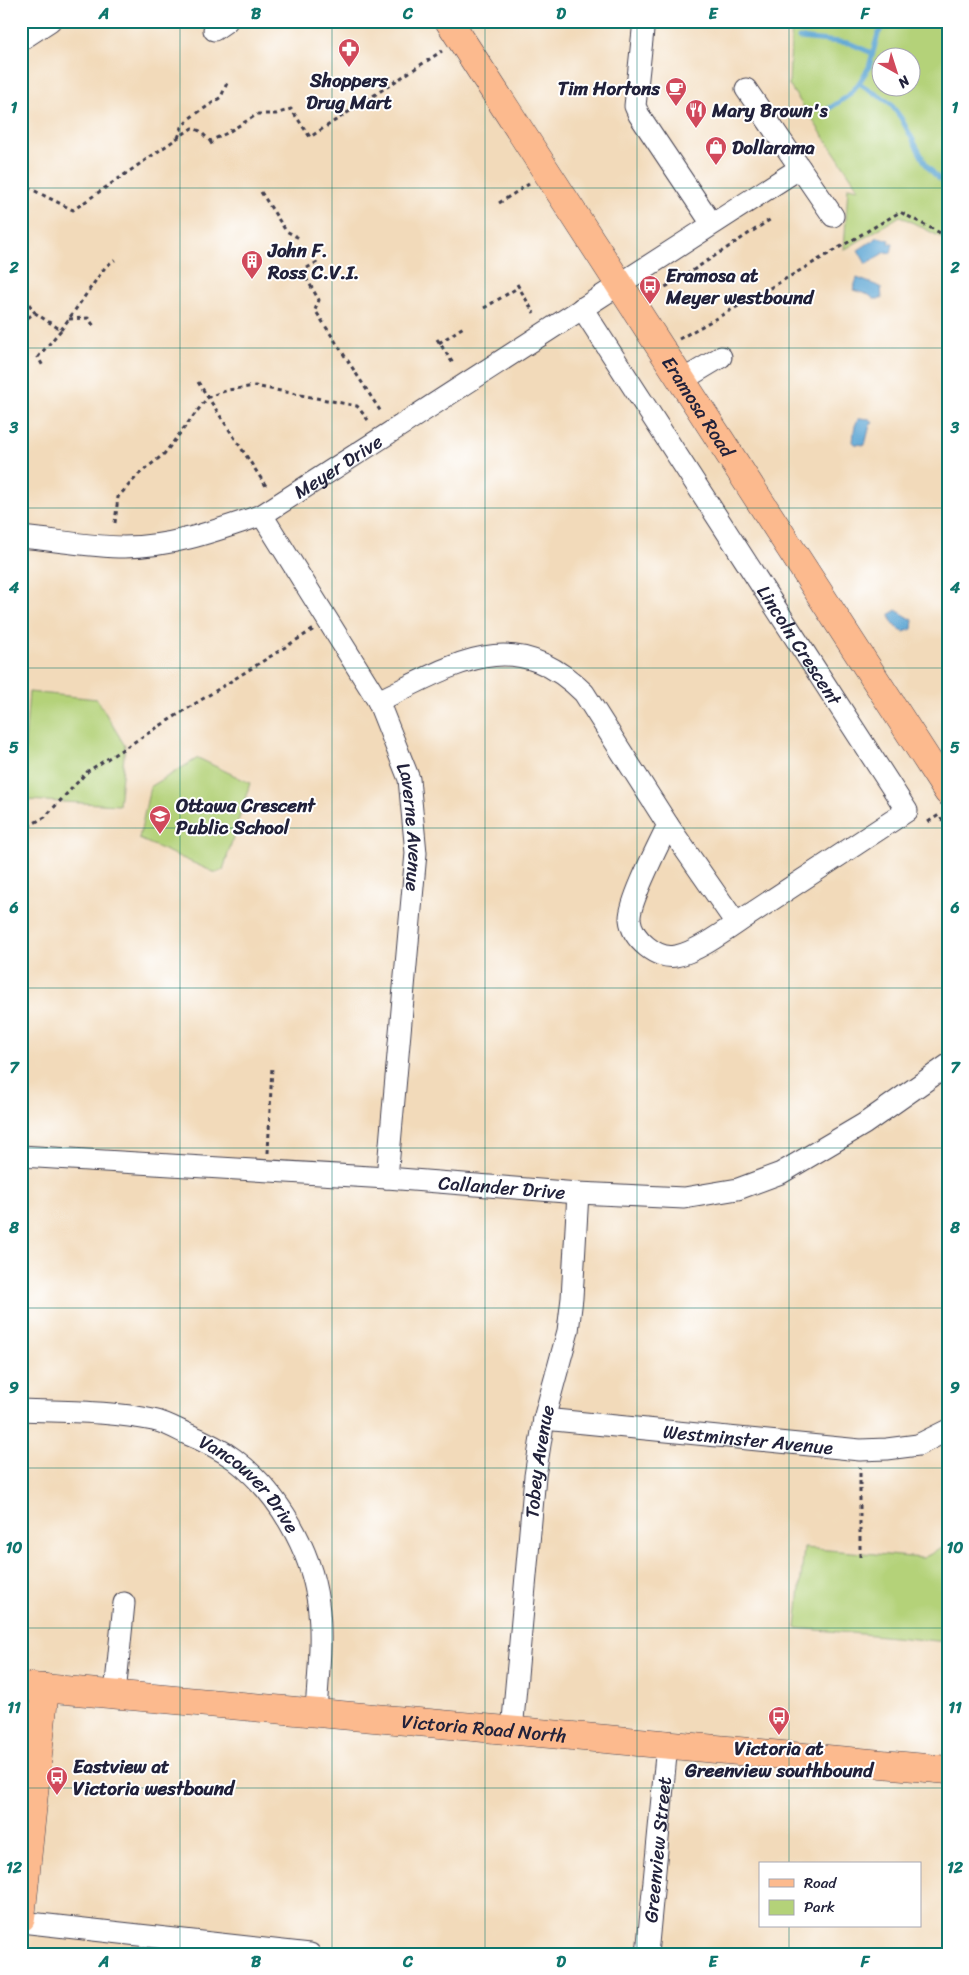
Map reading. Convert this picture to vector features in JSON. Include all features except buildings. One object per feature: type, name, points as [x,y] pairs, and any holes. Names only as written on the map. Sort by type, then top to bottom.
[{"type":"main road","name":"Eramosa Road","points":[[449,21],[948,792]]},
{"type":"main road","name":"Victoria Road North","points":[[33,1687],[948,1770]]},
{"type":"main road","points":[[21,1918],[33,1687]]},
{"type":"street","points":[[21,40],[50,21]]},
{"type":"street","points":[[644,21],[635,106],[639,116],[712,224]]},
{"type":"street","points":[[746,89],[833,216]]},
{"type":"street","name":"Meyer Drive","points":[[21,537],[125,547],[174,542],[262,515],[800,168]]},
{"type":"street","name":"Lincoln Crescent","points":[[582,308],[907,812],[690,952],[675,956],[660,955],[648,947],[632,928],[630,918],[633,904],[668,825]]},
{"type":"street","points":[[681,381],[721,357]]},
{"type":"street","name":"Laverne Avenue","points":[[262,515],[378,701],[409,779],[416,853],[387,1178]]},
{"type":"street","points":[[378,701],[452,665],[495,655],[534,660],[570,679],[584,693],[668,825],[736,923]]},
{"type":"street","name":"Callander Drive","points":[[21,1156],[387,1178],[578,1193],[684,1198],[738,1189],[781,1173],[864,1124],[948,1065]]},
{"type":"street","name":"Tobey Avenue","points":[[512,1731],[535,1476],[544,1419],[568,1331],[572,1298],[578,1193]]},
{"type":"street","name":"Vancouver Drive","points":[[21,1410],[114,1415],[155,1420],[208,1442],[235,1460],[264,1486],[289,1523],[306,1554],[318,1601],[321,1640],[316,1712]]},
{"type":"street","name":"Westminster Avenue","points":[[544,1419],[860,1450],[918,1445],[948,1430]]},
{"type":"street","points":[[115,1694],[124,1603]]},
{"type":"street","name":"Greenview Street","points":[[647,1954],[667,1745]]},
{"type":"street","points":[[21,1922],[249,1951],[310,1954]]},
{"type":"path","points":[[210,141],[258,114],[276,114],[291,109],[310,137],[442,51]]},
{"type":"path","points":[[178,138],[182,127],[190,118],[221,97],[227,83]]},
{"type":"path","points":[[21,190],[27,187],[73,210],[192,128],[200,131],[213,146]]},
{"type":"path","points":[[499,203],[529,184]]},
{"type":"path","points":[[261,192],[286,231],[299,238]]},
{"type":"path","points":[[661,349],[900,212],[948,237]]},
{"type":"path","points":[[651,294],[675,282],[771,219]]},
{"type":"path","points":[[44,368],[38,357],[62,330],[106,266],[115,260]]},
{"type":"path","points":[[319,261],[301,272],[319,300],[315,310],[381,412]]},
{"type":"path","points":[[484,308],[518,285],[534,313]]},
{"type":"path","points":[[29,304],[35,313],[62,330]]},
{"type":"path","points":[[21,322],[35,313]]},
{"type":"path","points":[[69,320],[88,318],[94,326]]},
{"type":"path","points":[[454,365],[438,341],[465,326]]},
{"type":"path","points":[[198,382],[266,486]]},
{"type":"path","points":[[115,523],[118,497],[139,474],[164,454],[208,397],[228,390],[255,386],[358,406],[368,420]]},
{"type":"path","points":[[21,830],[45,816],[88,771],[314,629]]},
{"type":"path","points":[[928,822],[939,815],[945,824]]},
{"type":"path","points":[[267,1171],[272,1066]]},
{"type":"path","points":[[860,1450],[860,1557]]},
{"type":"green space","points":[[792,21],[948,21],[948,241],[900,216],[844,250],[848,187],[859,189],[789,85]]},
{"type":"green space","points":[[29,692],[97,699],[125,746],[119,805],[27,800],[21,796]]},
{"type":"green space","points":[[198,758],[250,783],[223,870],[216,873],[139,839],[150,787]]},
{"type":"green space","points":[[948,1545],[948,1642],[796,1628],[804,1548],[923,1558]]},
{"type":"water","points":[[878,237],[890,240],[889,244],[893,244],[891,253],[885,252],[866,264],[858,250]]},
{"type":"water","points":[[857,278],[881,287],[882,299],[874,299],[869,295],[853,290]]},
{"type":"water","points":[[860,418],[870,419],[873,423],[870,425],[865,445],[853,442],[855,426]]},
{"type":"water","points":[[896,610],[913,620],[912,629],[904,632],[894,625],[890,614]]},
{"type":"waterway","points":[[824,112],[848,96],[859,83],[869,67],[878,34],[886,21]]},
{"type":"waterway","points":[[799,38],[849,43],[872,53]]},
{"type":"waterway","points":[[859,83],[890,103],[901,118],[927,166],[938,178],[948,185]]},
{"type":"place","name":"Shoppers Drug Mart","points":[[349,68]]},
{"type":"place","name":"Tim Hortons","points":[[676,107]]},
{"type":"place","name":"Mary Brown's","points":[[696,129]]},
{"type":"place","name":"Dollarama","points":[[716,166]]},
{"type":"place","name":"John F. Ross C.V.I.","points":[[252,280]]},
{"type":"place","name":"Eramosa at Meyer westbound","points":[[650,305]]},
{"type":"place","name":"Ottawa Crescent Public School","points":[[160,835]]},
{"type":"place","name":"Victoria at Greenview southbound","points":[[779,1736]]},
{"type":"place","name":"Eastview at Victoria westbound","points":[[57,1796]]}]
